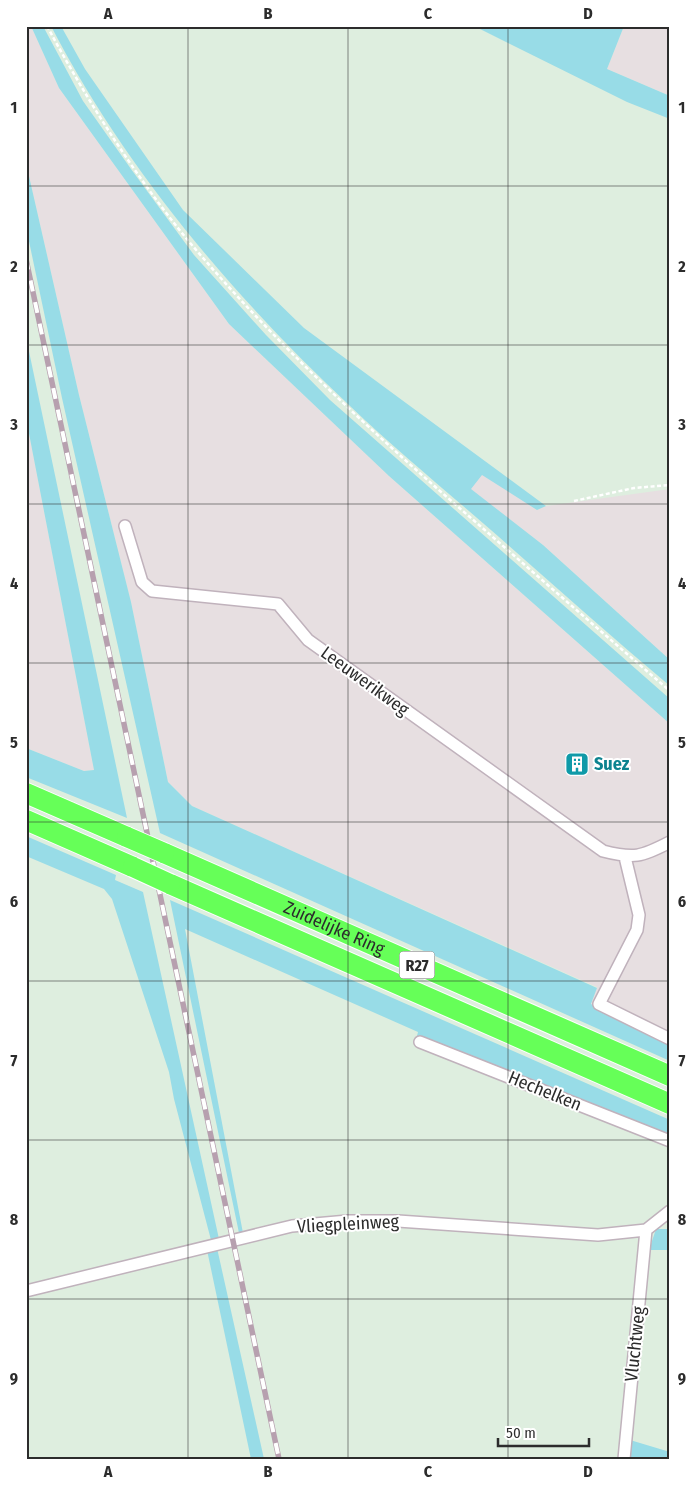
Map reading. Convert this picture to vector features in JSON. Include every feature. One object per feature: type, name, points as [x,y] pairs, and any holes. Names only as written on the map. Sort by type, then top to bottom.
[{"type":"highway","name":"Zuidelijke Ring","points":[[26,794],[127,836],[670,1076]]},
{"type":"highway","name":"Zuidelijke Ring","points":[[26,820],[670,1104]]},
{"type":"street","name":"Leeuwerikweg","points":[[125,526],[142,582],[152,591],[278,604],[308,640],[603,851],[626,857],[648,853],[670,842]]},
{"type":"street","points":[[626,857],[639,914],[637,930],[599,1004],[670,1039]]},
{"type":"street","name":"Hechelken","points":[[420,1042],[670,1141]]},
{"type":"street","points":[[646,1230],[670,1211]]},
{"type":"street","name":"Vliegpleinweg","points":[[26,1290],[292,1226],[348,1221],[398,1221],[598,1236],[646,1230]]},
{"type":"street","name":"Vluchtweg","points":[[624,1459],[646,1230]]},
{"type":"path","points":[[48,26],[95,110],[138,173],[185,237],[259,320],[384,442],[670,691]]},
{"type":"path","points":[[574,501],[634,488],[670,485]]},
{"type":"shaded area","points":[[26,26],[31,26],[59,88],[229,324],[389,476],[670,724],[670,1044],[591,1004],[597,987],[192,806],[168,782],[131,602],[79,395],[26,163]]},
{"type":"shaded area","points":[[31,26],[43,26],[83,101],[131,169],[194,255],[266,335],[330,400],[670,699],[670,724],[389,476],[229,324],[59,88]]},
{"type":"shaded area","points":[[51,26],[61,26],[85,69],[183,210],[304,328],[546,506],[537,510],[482,475],[471,489],[543,545],[670,660],[670,686],[383,436],[350,406],[264,320],[223,275],[147,180],[112,130],[80,79]]},
{"type":"shaded area","points":[[474,26],[624,26],[607,69],[670,96],[670,119],[627,102]]},
{"type":"shaded area","points":[[624,26],[670,26],[670,96],[607,69]]},
{"type":"shaded area","points":[[26,163],[79,395],[131,602],[168,782],[192,806],[597,988],[591,1004],[670,1044],[670,1061],[160,833],[62,398],[26,227]]},
{"type":"shaded area","points":[[26,337],[127,818],[26,777],[26,748],[84,771],[94,770],[26,418]]},
{"type":"shaded area","points":[[26,418],[94,770],[84,771],[26,748]]},
{"type":"shaded area","points":[[482,474],[537,510],[546,506],[670,489],[670,660],[543,545],[470,489]]},
{"type":"shaded area","points":[[26,836],[116,875],[115,880],[143,892],[219,1239],[211,1240],[174,1099],[169,1072],[112,899],[104,889],[26,856]]},
{"type":"shaded area","points":[[170,900],[670,1120],[670,1138],[417,1036],[418,1032],[185,929],[243,1233],[239,1233]]},
{"type":"shaded area","points":[[656,1229],[670,1229],[670,1250],[649,1250]]},
{"type":"shaded area","points":[[217,1248],[264,1459],[251,1459],[207,1250]]},
{"type":"shaded area","points":[[630,1440],[670,1452],[670,1459],[629,1459]]},
{"type":"railway","points":[[26,259],[279,1459]]},
{"type":"place","name":"Suez","points":[[577,764]]}]
